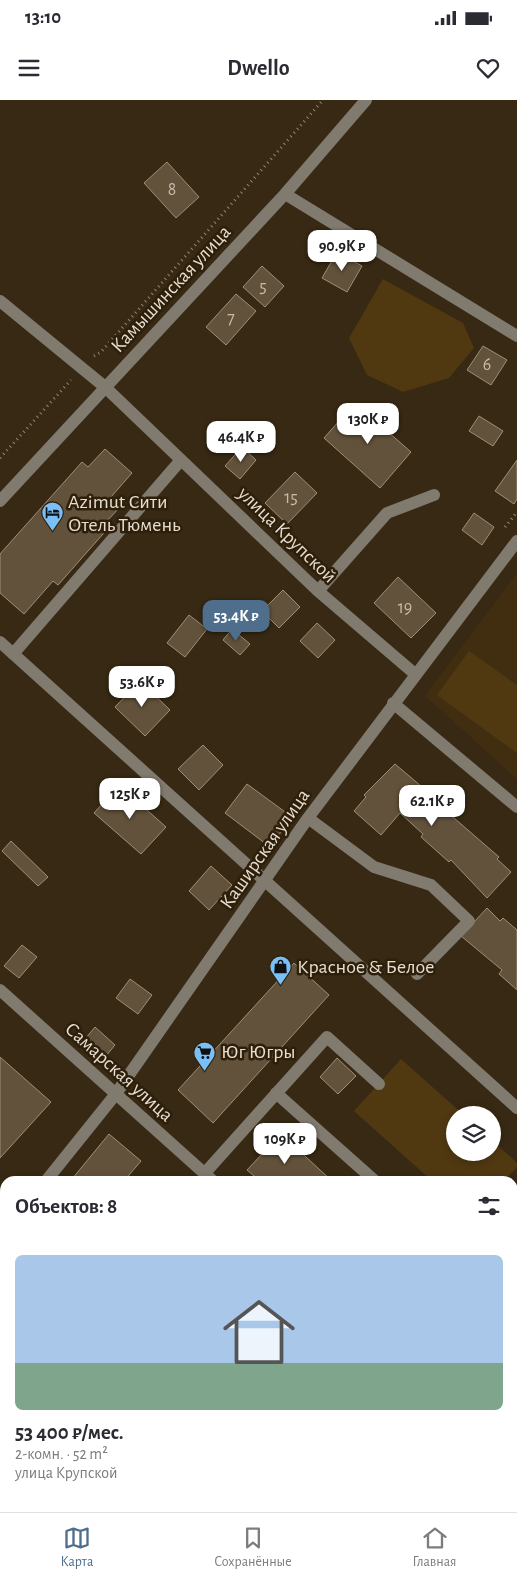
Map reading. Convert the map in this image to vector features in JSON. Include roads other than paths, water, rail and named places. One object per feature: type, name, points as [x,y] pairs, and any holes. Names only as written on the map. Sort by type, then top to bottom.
[{"type":"street","name":"Камышинская улица","points":[[0,500],[285,194],[366,100]]},
{"type":"street","points":[[285,194],[517,336]]},
{"type":"street","name":"улица Крупской","points":[[0,301],[105,387],[318,591],[415,674]]},
{"type":"street","points":[[14,654],[182,460]]},
{"type":"street","points":[[318,591],[388,512],[434,495]]},
{"type":"street","name":"Каширская улица","points":[[50,1176],[115,1095],[266,882],[308,818],[517,541]]},
{"type":"street","points":[[0,642],[517,1108]]},
{"type":"street","points":[[393,703],[517,806]]},
{"type":"street","points":[[308,818],[374,867],[431,885],[469,922],[417,974]]},
{"type":"street","name":"Самарская улица","points":[[0,990],[115,1095],[208,1176]]},
{"type":"street","points":[[210,1176],[276,1093],[327,1036],[379,1084]]},
{"type":"street","points":[[276,1093],[369,1176]]},
{"type":"place","name":"Azimut Сити Отель Тюмень","points":[[52,532]]},
{"type":"place","name":"Красное & Белое","points":[[281,986]]},
{"type":"place","name":"Юг Югры","points":[[205,1071]]}]
